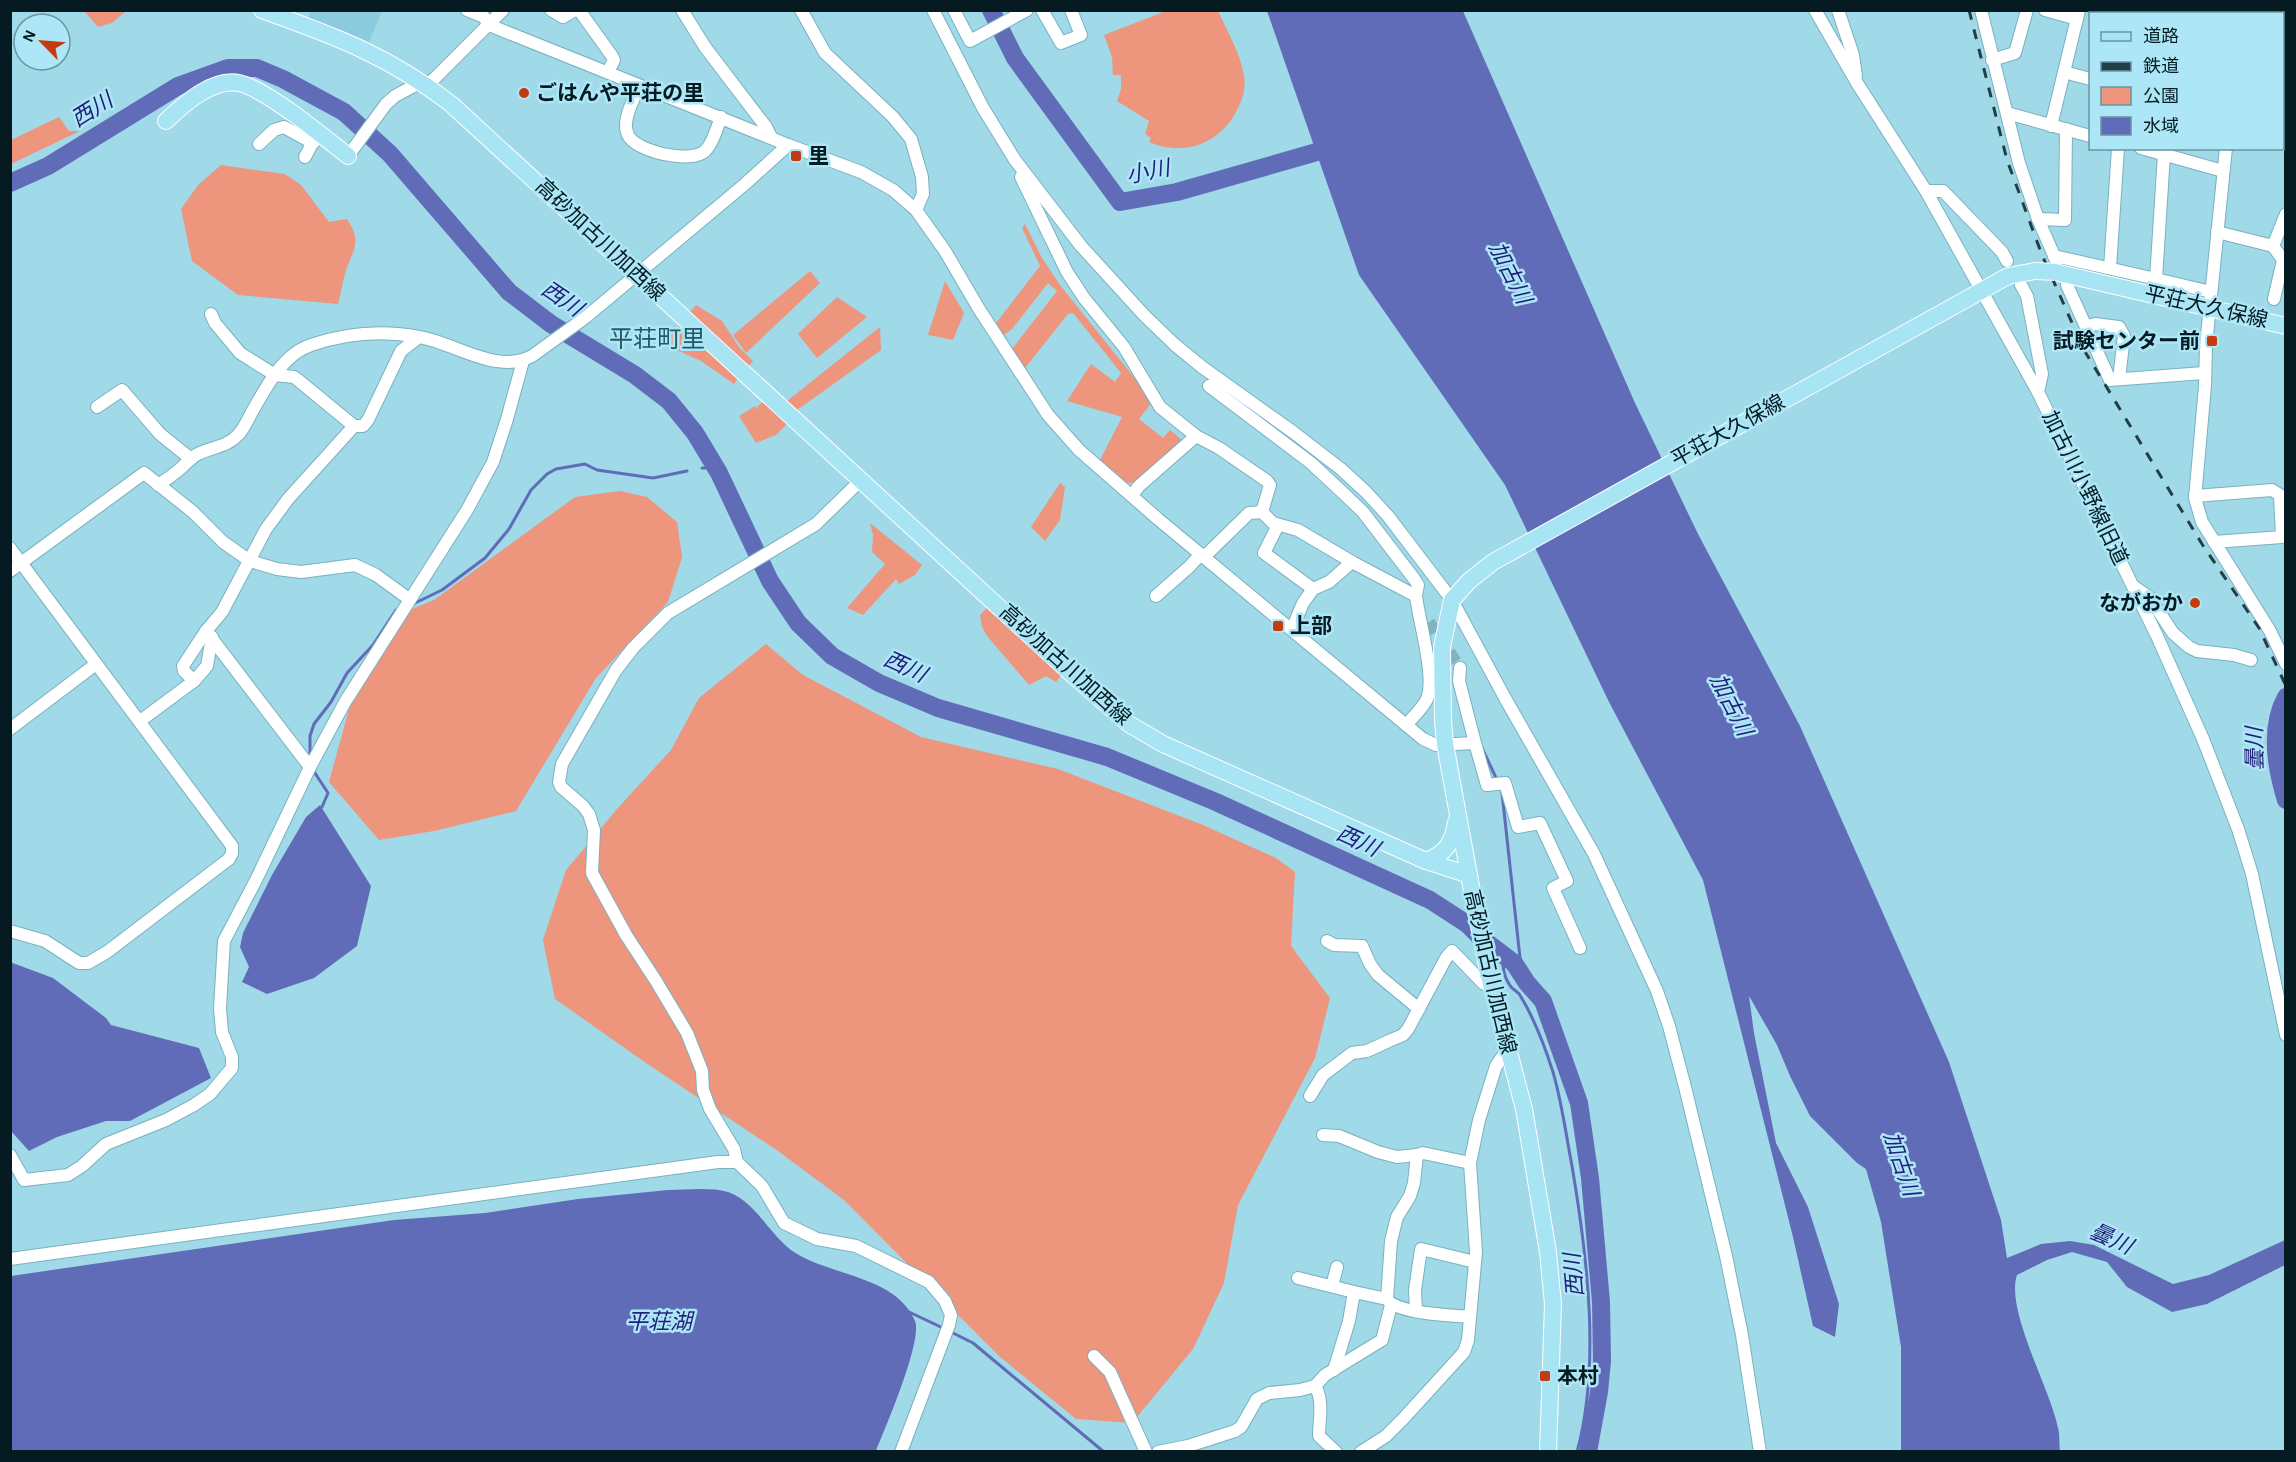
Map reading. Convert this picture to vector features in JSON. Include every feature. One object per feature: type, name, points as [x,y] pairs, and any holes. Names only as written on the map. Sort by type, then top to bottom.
[{"type":"main road","name":"高砂加古川加西線","points":[[262,10],[355,45],[385,59],[423,83],[474,124],[1129,724],[1163,744],[1426,861],[1469,875],[1490,978],[1524,1109],[1548,1252],[1553,1304],[1548,1452]]},
{"type":"main road","points":[[166,121],[195,97],[214,87],[238,83],[271,99],[317,139],[349,153]]},
{"type":"main road","name":"平荘大久保線","points":[[1454,596],[1469,580],[1493,562],[2008,276],[2035,271],[2055,263],[2210,300],[2286,326]]},
{"type":"main road","points":[[1454,596],[1442,647],[1445,744],[1469,875]]},
{"type":"main road","points":[[1426,861],[1449,846],[1455,828],[1456,812]]},
{"type":"street","points":[[467,10],[484,17],[489,25],[861,172],[893,190],[916,210],[945,251],[979,309],[1048,415],[1079,450],[1202,556],[1429,743],[1436,745],[1475,742]]},
{"type":"street","points":[[349,153],[371,122],[395,96],[434,79],[502,10]]},
{"type":"street","points":[[551,10],[563,17],[575,10]]},
{"type":"street","points":[[579,10],[614,60],[608,72]]},
{"type":"street","points":[[682,10],[705,47],[766,127],[771,137]]},
{"type":"street","points":[[801,10],[825,53],[894,117],[911,139],[922,177],[923,194],[916,210]]},
{"type":"street","points":[[933,10],[983,108],[1015,160],[1081,246],[1144,315],[1202,367],[1341,469],[1389,516],[1454,596],[1505,698],[1594,854],[1657,991],[1685,1087],[1713,1212],[1726,1256],[1746,1357],[1760,1452]]},
{"type":"street","points":[[954,10],[970,41],[1024,12]]},
{"type":"street","points":[[1042,10],[1061,43],[1081,35],[1071,10]]},
{"type":"street","name":"加古川小野線旧道","points":[[1815,10],[1857,83],[1926,191],[1976,294],[2038,392],[2157,636],[2203,739],[2238,829],[2252,874],[2286,1035]]},
{"type":"street","points":[[1839,10],[1853,55],[1857,83]]},
{"type":"street","points":[[1981,10],[2019,163],[2055,263],[2110,268],[2156,279],[2210,300]]},
{"type":"street","points":[[1992,60],[2015,53],[2027,10]]},
{"type":"street","points":[[2045,10],[2078,15],[2051,126]]},
{"type":"street","points":[[2064,72],[2089,78]]},
{"type":"street","points":[[639,86],[628,113],[626,125],[628,135],[644,148],[666,155],[699,155],[705,151],[712,140],[721,117]]},
{"type":"street","points":[[2007,113],[2089,135]]},
{"type":"street","points":[[259,144],[274,130],[284,127],[317,139],[305,157]]},
{"type":"street","points":[[2038,219],[2065,220],[2066,129]]},
{"type":"street","points":[[158,485],[196,455],[230,443],[240,434],[275,375],[297,351],[334,338],[373,332],[419,337],[450,345],[489,360],[507,363],[523,361],[550,345],[586,317],[745,184],[788,145]]},
{"type":"street","points":[[2110,268],[2118,150]]},
{"type":"street","points":[[2148,150],[2223,171]]},
{"type":"street","points":[[2226,150],[2210,300],[2195,496],[2202,522],[2266,623],[2285,659]]},
{"type":"street","points":[[2156,279],[2164,154]]},
{"type":"street","points":[[1015,160],[1024,184],[1064,265],[1084,298],[1124,347],[1160,407],[1196,436],[1220,448],[1267,481],[1270,485],[1262,512]]},
{"type":"street","points":[[1926,191],[1943,191],[2002,252],[2007,261]]},
{"type":"street","points":[[2274,246],[2286,214]]},
{"type":"street","points":[[2217,232],[2274,246],[2283,260],[2278,294]]},
{"type":"street","points":[[2021,285],[2027,296],[2042,374],[2038,392]]},
{"type":"street","points":[[2067,285],[2086,327],[2115,380]]},
{"type":"street","points":[[212,314],[215,323],[240,353],[275,375],[294,377],[354,426],[363,426],[368,420],[401,351],[419,337]]},
{"type":"street","points":[[2086,327],[2095,324],[2119,327],[2124,336],[2115,380]]},
{"type":"street","points":[[10,1155],[24,1180],[68,1175],[82,1166],[106,1144],[194,1106],[210,1094],[232,1068],[232,1057],[222,1032],[220,1008],[224,941],[310,767],[345,702],[467,510],[493,462],[523,361]]},
{"type":"street","points":[[2115,380],[2204,374]]},
{"type":"street","points":[[1209,386],[1311,463],[1363,512],[1418,585],[1417,601],[1429,672],[1429,686],[1427,698],[1406,725]]},
{"type":"street","points":[[97,407],[122,390],[160,434],[191,459]]},
{"type":"street","points":[[194,681],[184,671],[183,666],[209,634],[266,529],[288,499],[354,426]]},
{"type":"street","points":[[1132,495],[1139,486],[1196,436]]},
{"type":"street","points":[[10,571],[144,473],[192,512],[223,542],[250,561],[277,569],[301,572],[355,565],[376,575],[409,598]]},
{"type":"street","points":[[861,480],[816,524],[668,613],[633,648],[616,670],[562,764],[559,782],[561,787],[583,806],[588,814],[594,830],[592,873],[626,935],[687,1033],[702,1071],[706,1099],[734,1149],[737,1162],[762,1186],[784,1223],[817,1239],[856,1246],[929,1282],[945,1301],[951,1315],[949,1325],[902,1452]]},
{"type":"street","points":[[2195,496],[2272,490],[2280,495],[2282,537],[2214,542]]},
{"type":"street","points":[[1156,597],[1249,513],[1262,512],[1278,525],[1298,530],[1417,601],[1429,622]]},
{"type":"street","points":[[1278,525],[1264,554],[1313,589]]},
{"type":"street","points":[[10,549],[232,846],[229,859],[107,952],[88,963],[79,963],[45,941],[10,931]]},
{"type":"street","points":[[1292,629],[1303,603],[1313,589],[1329,582],[1352,562]]},
{"type":"street","points":[[2132,585],[2150,598],[2174,633],[2188,648],[2251,660]]},
{"type":"street","points":[[209,634],[310,767]]},
{"type":"street","points":[[140,721],[194,681],[207,666],[209,634]]},
{"type":"street","points":[[10,729],[96,664]]},
{"type":"street","points":[[1460,668],[1459,681],[1487,784],[1504,783],[1518,827],[1540,823],[1567,881],[1553,888],[1580,948]]},
{"type":"street","points":[[1326,941],[1334,945],[1362,946],[1378,975],[1419,1010]]},
{"type":"street","points":[[1310,1096],[1323,1075],[1352,1053],[1367,1051],[1403,1035],[1419,1010],[1446,957],[1452,951],[1484,984],[1490,978]]},
{"type":"street","points":[[1361,1452],[1386,1436],[1464,1352],[1475,1262],[1470,1163],[1479,1120],[1496,1066],[1508,1050]]},
{"type":"street","points":[[1323,1135],[1339,1136],[1397,1157],[1423,1153],[1470,1163]]},
{"type":"street","points":[[1158,1452],[1197,1444],[1235,1431],[1241,1427],[1257,1399],[1269,1393],[1315,1386],[1319,1380],[1382,1340],[1389,1302],[1391,1241],[1397,1216],[1410,1196],[1417,1155]]},
{"type":"street","points":[[10,1259],[718,1162],[737,1162]]},
{"type":"street","points":[[1416,1311],[1415,1290],[1421,1249],[1475,1262]]},
{"type":"street","points":[[1332,1286],[1336,1267]]},
{"type":"street","points":[[1298,1278],[1416,1311],[1470,1317]]},
{"type":"street","points":[[1334,1370],[1354,1292]]},
{"type":"street","points":[[1095,1356],[1110,1372],[1146,1452]]},
{"type":"street","points":[[1315,1386],[1321,1411],[1319,1436],[1336,1452]]},
{"type":"shaded area","points":[[311,11],[382,11],[369,42],[344,31],[307,20]]},
{"type":"green space","points":[[84,11],[126,11],[112,23],[98,27]]},
{"type":"green space","points":[[1166,11],[1218,11],[1236,50],[1244,75],[1245,84],[1242,97],[1230,122],[1211,139],[1188,147],[1175,148],[1149,142],[1151,138],[1145,134],[1149,121],[1117,101],[1121,89],[1121,75],[1113,75],[1112,57],[1104,35]]},
{"type":"green space","points":[[59,117],[69,131],[80,131],[11,164],[11,140]]},
{"type":"green space","points":[[221,165],[285,174],[301,185],[329,222],[347,219],[354,232],[355,243],[338,304],[238,295],[192,261],[181,209],[198,185]]},
{"type":"green space","points":[[1025,224],[1042,258],[1060,285],[1153,401],[1139,419],[1163,438],[1170,430],[1183,441],[1138,481],[1126,484],[1099,462],[1122,417],[1067,401],[1091,364],[1115,382],[1121,373],[1073,313],[1068,314],[1025,368],[1012,349],[1057,291],[1048,283],[1012,329],[1004,335],[996,323],[1040,266],[1022,228]]},
{"type":"green space","points":[[810,271],[820,283],[746,353],[733,335]]},
{"type":"green space","points":[[945,281],[964,313],[953,340],[928,335]]},
{"type":"green space","points":[[837,297],[867,317],[817,358],[798,334]]},
{"type":"green space","points":[[696,305],[722,321],[739,347],[753,361],[748,367],[689,313]]},
{"type":"green space","points":[[679,326],[739,377],[734,384],[701,361],[661,343]]},
{"type":"green space","points":[[880,327],[881,350],[797,410],[787,401]]},
{"type":"green space","points":[[766,399],[790,421],[776,435],[756,443],[739,416],[755,406],[759,411],[757,407]]},
{"type":"green space","points":[[1060,483],[1065,487],[1060,520],[1045,541],[1031,527]]},
{"type":"green space","points":[[620,491],[647,497],[677,522],[682,557],[668,602],[596,678],[516,811],[434,831],[379,840],[329,782],[354,691],[407,611],[434,600],[575,497]]},
{"type":"green space","points":[[870,523],[922,565],[915,575],[899,584],[896,579],[863,615],[847,608],[885,564],[872,552],[873,535]]},
{"type":"green space","points":[[988,607],[1063,673],[1056,682],[1046,676],[1029,685],[982,627],[980,615]]},
{"type":"green space","points":[[766,644],[803,675],[921,737],[1058,769],[1203,825],[1276,858],[1295,872],[1291,946],[1330,998],[1315,1058],[1238,1205],[1224,1283],[1193,1349],[1132,1423],[1076,1419],[999,1356],[844,1200],[778,1151],[555,999],[543,940],[566,870],[671,750],[699,698]]},
{"type":"water","name":"加古川","points":[[1267,11],[1463,11],[1635,403],[1698,534],[1800,726],[1949,1062],[2001,1220],[2007,1258],[2041,1244],[2070,1241],[2094,1245],[2173,1284],[2209,1275],[2285,1240],[2285,1265],[2207,1304],[2172,1312],[2127,1287],[2107,1262],[2072,1252],[2047,1260],[2017,1275],[2015,1290],[2017,1308],[2030,1350],[2054,1412],[2059,1431],[2060,1451],[1901,1451],[1901,1347],[1881,1222],[1866,1169],[1857,1163],[1810,1116],[1777,1045],[1749,996],[1776,1143],[1808,1207],[1839,1304],[1835,1337],[1813,1326],[1793,1237],[1703,880],[1609,702],[1505,485],[1359,275]]},
{"type":"water","points":[[320,805],[371,886],[357,946],[314,978],[267,994],[242,982],[249,967],[240,947],[243,933],[272,875],[306,817]]},
{"type":"water","points":[[10,962],[53,978],[106,1018],[111,1025],[199,1048],[211,1078],[130,1121],[106,1121],[57,1137],[29,1151],[11,1131]]},
{"type":"water","name":"平荘湖","points":[[668,1190],[714,1190],[738,1196],[791,1250],[823,1266],[877,1285],[893,1294],[906,1306],[915,1321],[914,1346],[902,1385],[876,1451],[11,1451],[11,1276],[394,1220],[485,1213],[578,1199]]},
{"type":"waterway","name":"小川","points":[[991,10],[1015,58],[1120,202],[1177,192],[1341,145]]},
{"type":"waterway","name":"西川","points":[[10,183],[48,166],[178,86],[228,68],[257,68],[283,79],[344,112],[390,154],[509,292],[551,324],[635,375],[669,401],[695,433],[719,473],[770,581],[798,623],[832,656],[879,683],[938,708],[1107,757],[1216,802],[1430,900],[1467,924],[1481,938],[1514,963],[1543,1001],[1579,1103],[1590,1178],[1601,1302],[1602,1361],[1588,1452]]},
{"type":"waterway","points":[[411,605],[442,590],[485,558],[509,529],[531,490],[547,474],[556,469],[585,464],[597,470],[653,478],[687,471]]},
{"type":"waterway","points":[[702,468],[717,468]]},
{"type":"waterway","points":[[310,757],[310,736],[314,724],[331,702],[347,673],[373,645],[396,610],[400,610]]},
{"type":"waterway","name":"曇川","points":[[2286,697],[2277,722],[2276,735],[2277,762],[2286,800]]},
{"type":"waterway","points":[[1482,748],[1498,782]]},
{"type":"waterway","points":[[313,770],[328,793],[322,807]]},
{"type":"waterway","points":[[1502,793],[1522,976]]},
{"type":"waterway","points":[[1502,954],[1507,980],[1520,995],[1531,1015],[1553,1072],[1578,1200],[1587,1272],[1590,1346],[1584,1418],[1577,1452]]},
{"type":"waterway","points":[[907,1311],[945,1329]]},
{"type":"waterway","points":[[951,1332],[973,1343],[1104,1452]]},
{"type":"tunnel","points":[[1429,622],[1460,668]]},
{"type":"railway","points":[[1969,10],[2007,160],[2042,255],[2084,350],[2202,544],[2259,628],[2286,686]]},
{"type":"place","name":"ごはんや平荘の里","points":[[524,93]]},
{"type":"place","name":"里","points":[[796,156]]},
{"type":"place","name":"試験センター前","points":[[2212,341]]},
{"type":"place","name":"ながおか","points":[[2195,603]]},
{"type":"place","name":"上部","points":[[1278,626]]},
{"type":"place","name":"本村","points":[[1545,1376]]},
{"type":"district","name":"平荘町里","points":[[657,340]]}]
